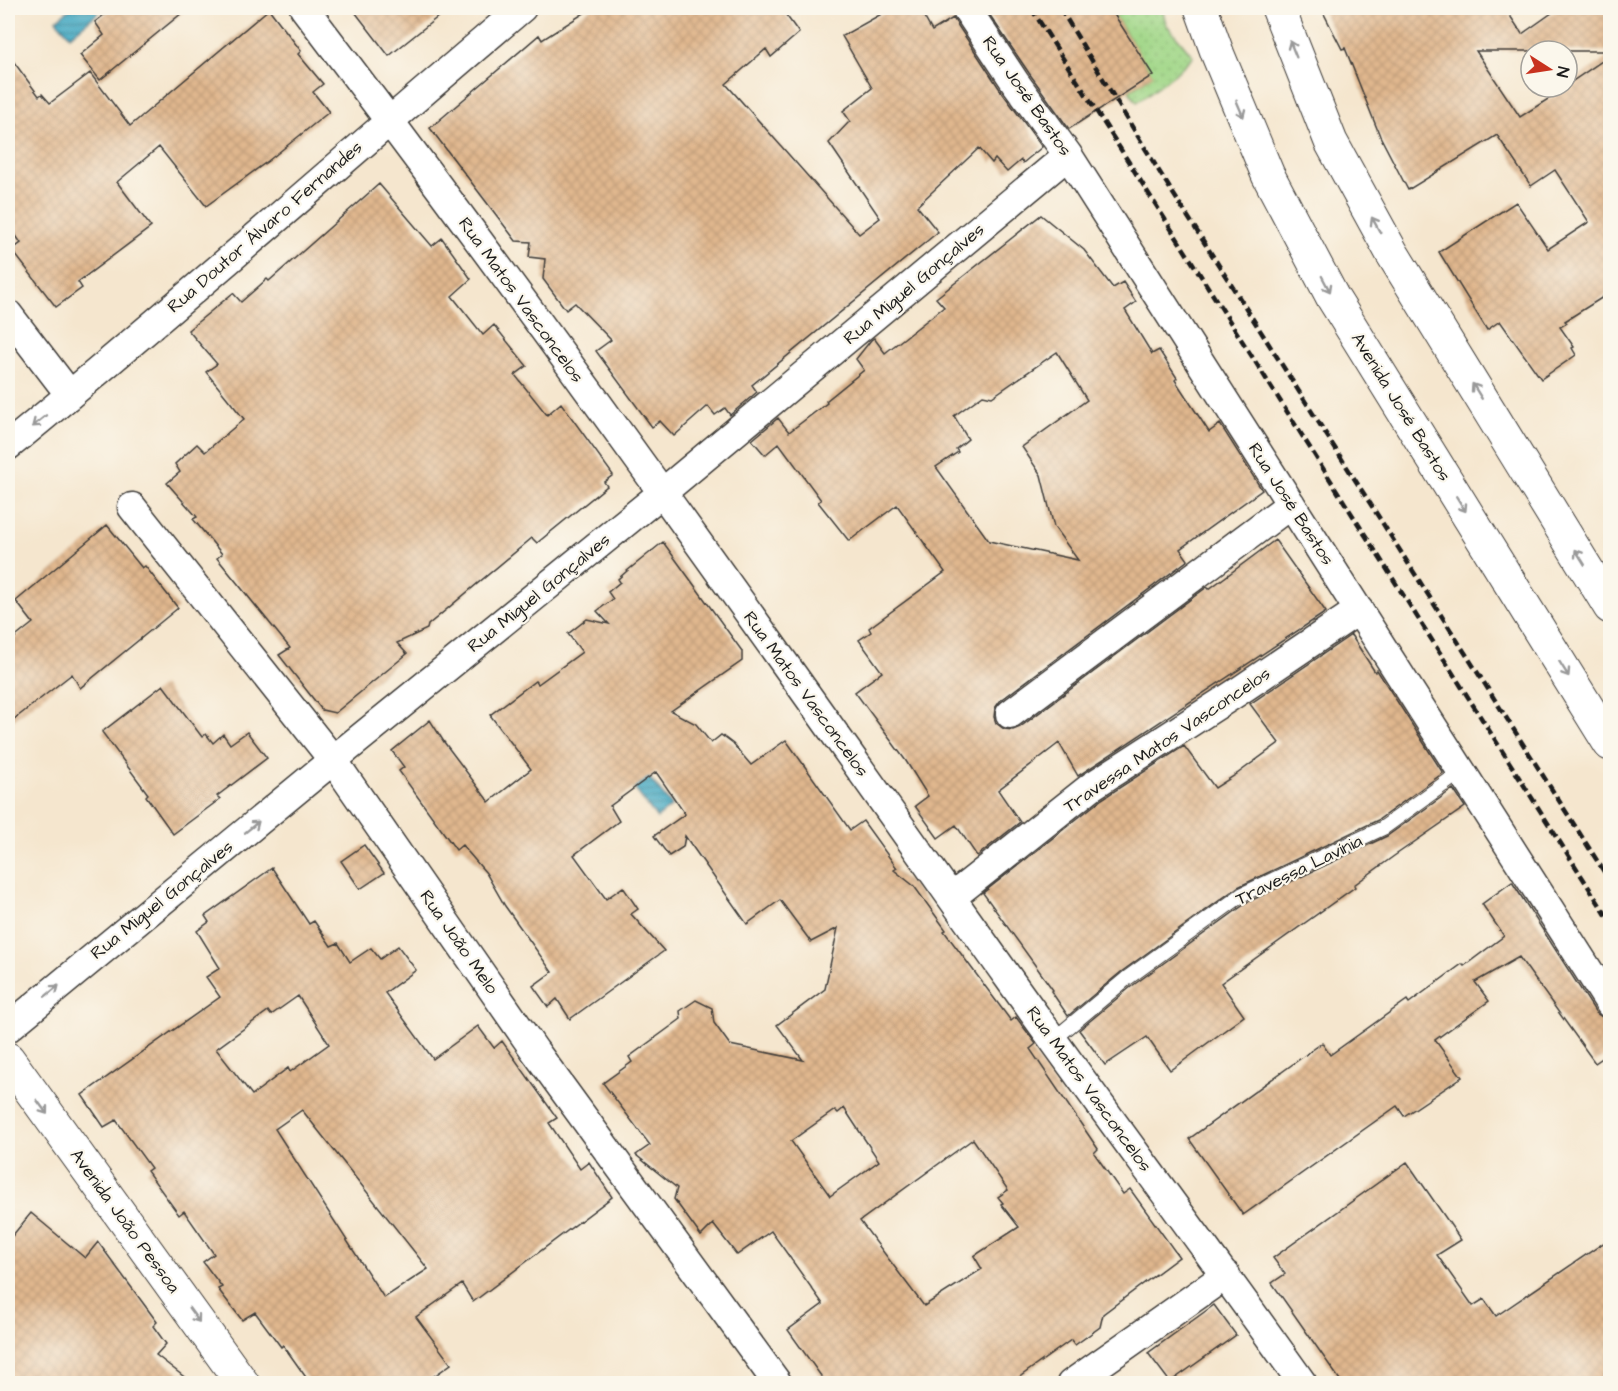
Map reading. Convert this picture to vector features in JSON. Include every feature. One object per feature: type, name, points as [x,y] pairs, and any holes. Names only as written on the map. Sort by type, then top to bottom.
[{"type":"main road","name":"Avenida José Bastos","points":[[1201,8],[1268,175],[1333,298],[1610,742]]},
{"type":"main road","points":[[1278,8],[1331,142],[1392,253],[1611,607]]},
{"type":"main road","name":"Avenida João Pessoa","points":[[8,1059],[243,1383]]},
{"type":"street","name":"Rua Matos Vasconcelos","points":[[304,8],[663,493],[1053,1040],[1303,1383]]},
{"type":"street","name":"Rua Doutor Álvaro Fernandes","points":[[8,446],[522,8]]},
{"type":"street","name":"Rua José Bastos","points":[[966,8],[1015,82],[1068,155],[1611,1004]]},
{"type":"street","name":"Rua Miguel Gonçalves","points":[[8,1028],[333,760],[663,493],[1068,155]]},
{"type":"street","points":[[8,314],[70,395]]},
{"type":"street","points":[[1010,714],[1291,504]]},
{"type":"street","name":"Rua João Melo","points":[[132,507],[333,760],[535,1051],[778,1383]]},
{"type":"street","name":"Travessa Matos Vasconcelos","points":[[952,897],[1092,786],[1359,610]]},
{"type":"street","points":[[1071,1383],[1226,1275]]},
{"type":"lane","name":"Travessa Lavínia","points":[[1053,1040],[1126,979],[1243,894],[1383,828],[1462,771]]},
{"type":"green space","points":[[1110,8],[1162,8],[1166,24],[1193,56],[1175,74],[1137,102],[1129,91],[1152,75]]},
{"type":"water","points":[[71,8],[104,8],[70,36],[56,20]]},
{"type":"water","points":[[648,776],[672,806],[657,818],[633,787]]},
{"type":"building","points":[[113,8],[188,8],[100,80],[80,55],[104,35],[95,22]]},
{"type":"building","points":[[352,8],[449,8],[389,56]]},
{"type":"building","points":[[592,8],[781,8],[799,33],[771,57],[766,49],[726,84],[859,234],[880,218],[829,143],[850,121],[843,111],[872,88],[842,36],[892,8],[919,8],[932,31],[953,18],[1001,91],[1042,147],[1023,163],[1021,160],[1007,172],[995,159],[992,163],[979,148],[917,206],[938,232],[752,385],[757,392],[730,415],[725,408],[715,415],[708,406],[674,436],[660,421],[652,427],[596,351],[611,340],[575,303],[566,310],[543,279],[545,259],[529,257],[531,242],[516,241],[430,128],[539,35],[542,40]]},
{"type":"building","points":[[985,8],[1110,8],[1153,75],[1069,129]]},
{"type":"building","points":[[1321,8],[1505,8],[1522,34],[1559,8],[1611,8],[1611,51],[1579,51],[1579,39],[1519,39],[1519,51],[1476,51],[1520,117],[1548,99],[1579,99],[1579,77],[1611,55],[1611,292],[1565,321],[1567,323],[1560,327],[1574,347],[1572,348],[1576,355],[1541,379],[1500,321],[1487,330],[1439,252],[1516,202],[1548,249],[1589,222],[1555,170],[1531,186],[1497,135],[1408,190],[1380,136],[1345,48],[1342,49]]},
{"type":"building","points":[[269,9],[301,51],[298,54],[323,84],[313,92],[329,112],[268,161],[206,206],[159,147],[117,182],[151,227],[78,282],[82,288],[56,307],[12,250],[21,243],[8,224],[8,54],[39,96],[42,94],[50,103],[90,73],[130,126]]},
{"type":"building","points":[[379,184],[432,246],[442,238],[471,279],[452,296],[483,335],[494,325],[527,366],[515,375],[547,415],[561,403],[613,475],[604,482],[607,486],[537,543],[532,538],[428,625],[427,629],[397,643],[407,654],[335,713],[322,710],[279,655],[290,648],[217,558],[222,554],[193,519],[197,517],[167,483],[180,472],[175,464],[197,444],[205,452],[244,419],[206,372],[217,364],[188,330],[233,293],[241,302],[267,279],[269,281]]},
{"type":"building","points":[[1041,215],[1084,250],[1113,288],[1123,282],[1136,302],[1125,310],[1152,354],[1159,350],[1177,378],[1175,380],[1209,432],[1220,424],[1262,490],[1180,549],[1188,560],[1000,701],[995,708],[996,723],[1004,729],[1013,730],[1020,727],[1207,587],[1209,589],[1275,540],[1326,612],[1078,776],[1059,743],[998,790],[1020,822],[977,856],[956,825],[938,838],[915,806],[928,796],[906,761],[855,692],[882,672],[859,640],[871,632],[869,628],[945,572],[897,505],[849,541],[818,502],[821,500],[779,443],[765,455],[752,440],[778,418],[789,432],[827,403],[826,401],[864,370],[856,359],[871,340],[874,338],[885,353],[944,307],[936,298]],"holes":[[[1057,352],[1087,400],[1022,447],[1041,475],[1054,527],[1078,560],[989,541],[936,467],[958,452],[956,449],[968,439],[954,416],[983,395],[992,397]]]},
{"type":"building","points":[[107,525],[142,568],[145,566],[178,608],[80,688],[72,674],[8,724],[8,643],[33,623],[16,601]]},
{"type":"building","points":[[663,542],[742,651],[742,661],[671,711],[696,724],[711,743],[721,735],[733,744],[751,765],[786,740],[850,830],[863,821],[897,868],[894,870],[914,886],[946,930],[944,931],[1011,1021],[1016,1017],[1036,1044],[1030,1049],[1098,1149],[1094,1153],[1123,1194],[1130,1189],[1179,1257],[1103,1314],[1100,1327],[1075,1345],[1071,1340],[1011,1383],[826,1383],[788,1330],[823,1304],[771,1231],[737,1255],[713,1224],[701,1236],[674,1199],[677,1188],[636,1155],[650,1145],[603,1083],[632,1062],[629,1057],[681,1019],[680,1011],[696,1000],[712,1008],[714,1023],[730,1045],[803,1060],[777,1025],[825,989],[838,928],[811,942],[780,900],[747,924],[685,836],[683,847],[669,856],[654,836],[685,814],[656,772],[610,806],[619,821],[574,855],[606,899],[623,887],[638,909],[631,914],[664,951],[570,1019],[557,999],[548,1007],[533,986],[552,972],[505,906],[486,873],[462,845],[456,850],[399,771],[404,767],[392,751],[430,720],[489,802],[531,769],[490,715],[535,681],[538,684],[582,652],[568,634],[587,619],[609,624],[597,611],[613,599],[608,592],[620,582],[618,579]],"holes":[[[844,1108],[879,1161],[830,1196],[791,1141],[835,1110],[838,1113]],[[973,1139],[1008,1190],[998,1197],[1019,1227],[974,1256],[982,1269],[924,1306],[860,1221]]]},
{"type":"building","points":[[1351,635],[1375,672],[1377,670],[1443,773],[1378,820],[1238,887],[1121,972],[1068,1016],[1051,991],[1053,990],[983,893],[1102,799],[1184,746],[1215,788],[1237,774],[1279,743],[1250,704]]},
{"type":"building","points":[[163,685],[202,737],[206,734],[213,743],[223,734],[230,744],[247,732],[267,758],[217,796],[220,799],[173,834],[146,796],[148,794],[102,732]]},
{"type":"building","points":[[1453,789],[1465,807],[1221,983],[1244,1016],[1170,1070],[1147,1037],[1105,1065],[1079,1030],[1132,986],[1248,902],[1387,836]]},
{"type":"building","points":[[364,845],[384,873],[360,889],[341,861]]},
{"type":"building","points":[[272,868],[309,924],[314,921],[331,946],[338,943],[350,962],[371,948],[380,959],[398,946],[416,970],[385,993],[433,1059],[478,1026],[494,1048],[502,1041],[557,1118],[549,1123],[580,1169],[589,1162],[612,1197],[473,1302],[462,1284],[416,1317],[451,1364],[424,1383],[310,1383],[283,1345],[281,1347],[255,1312],[242,1320],[218,1289],[222,1287],[203,1262],[214,1254],[184,1211],[179,1215],[147,1171],[151,1168],[116,1120],[104,1127],[82,1095],[220,997],[206,977],[220,968],[197,931],[209,922],[205,916]],"holes":[[[298,996],[329,1044],[290,1072],[288,1068],[252,1095],[216,1049],[268,1011],[271,1015]],[[302,1110],[428,1269],[384,1298],[275,1129]]]},
{"type":"building","points":[[1512,882],[1596,1013],[1611,1023],[1611,1052],[1595,1063],[1519,957],[1475,982],[1489,1001],[1435,1040],[1462,1077],[1404,1116],[1397,1106],[1243,1215],[1189,1139],[1322,1043],[1330,1055],[1407,1000],[1409,1003],[1462,964],[1464,966],[1504,936],[1482,904]]},
{"type":"building","points":[[1407,1162],[1461,1240],[1437,1255],[1473,1306],[1484,1299],[1496,1316],[1611,1238],[1611,1383],[1342,1383],[1272,1283],[1285,1274],[1273,1258]]},
{"type":"building","points":[[31,1213],[85,1258],[98,1242],[157,1322],[153,1326],[166,1344],[156,1355],[192,1383],[8,1383],[8,1241]]},
{"type":"building","points":[[1214,1305],[1236,1335],[1170,1382],[1148,1353]]},
{"type":"railway","points":[[1031,8],[1610,921]]},
{"type":"railway","points":[[1060,8],[1162,176],[1610,881]]}]
